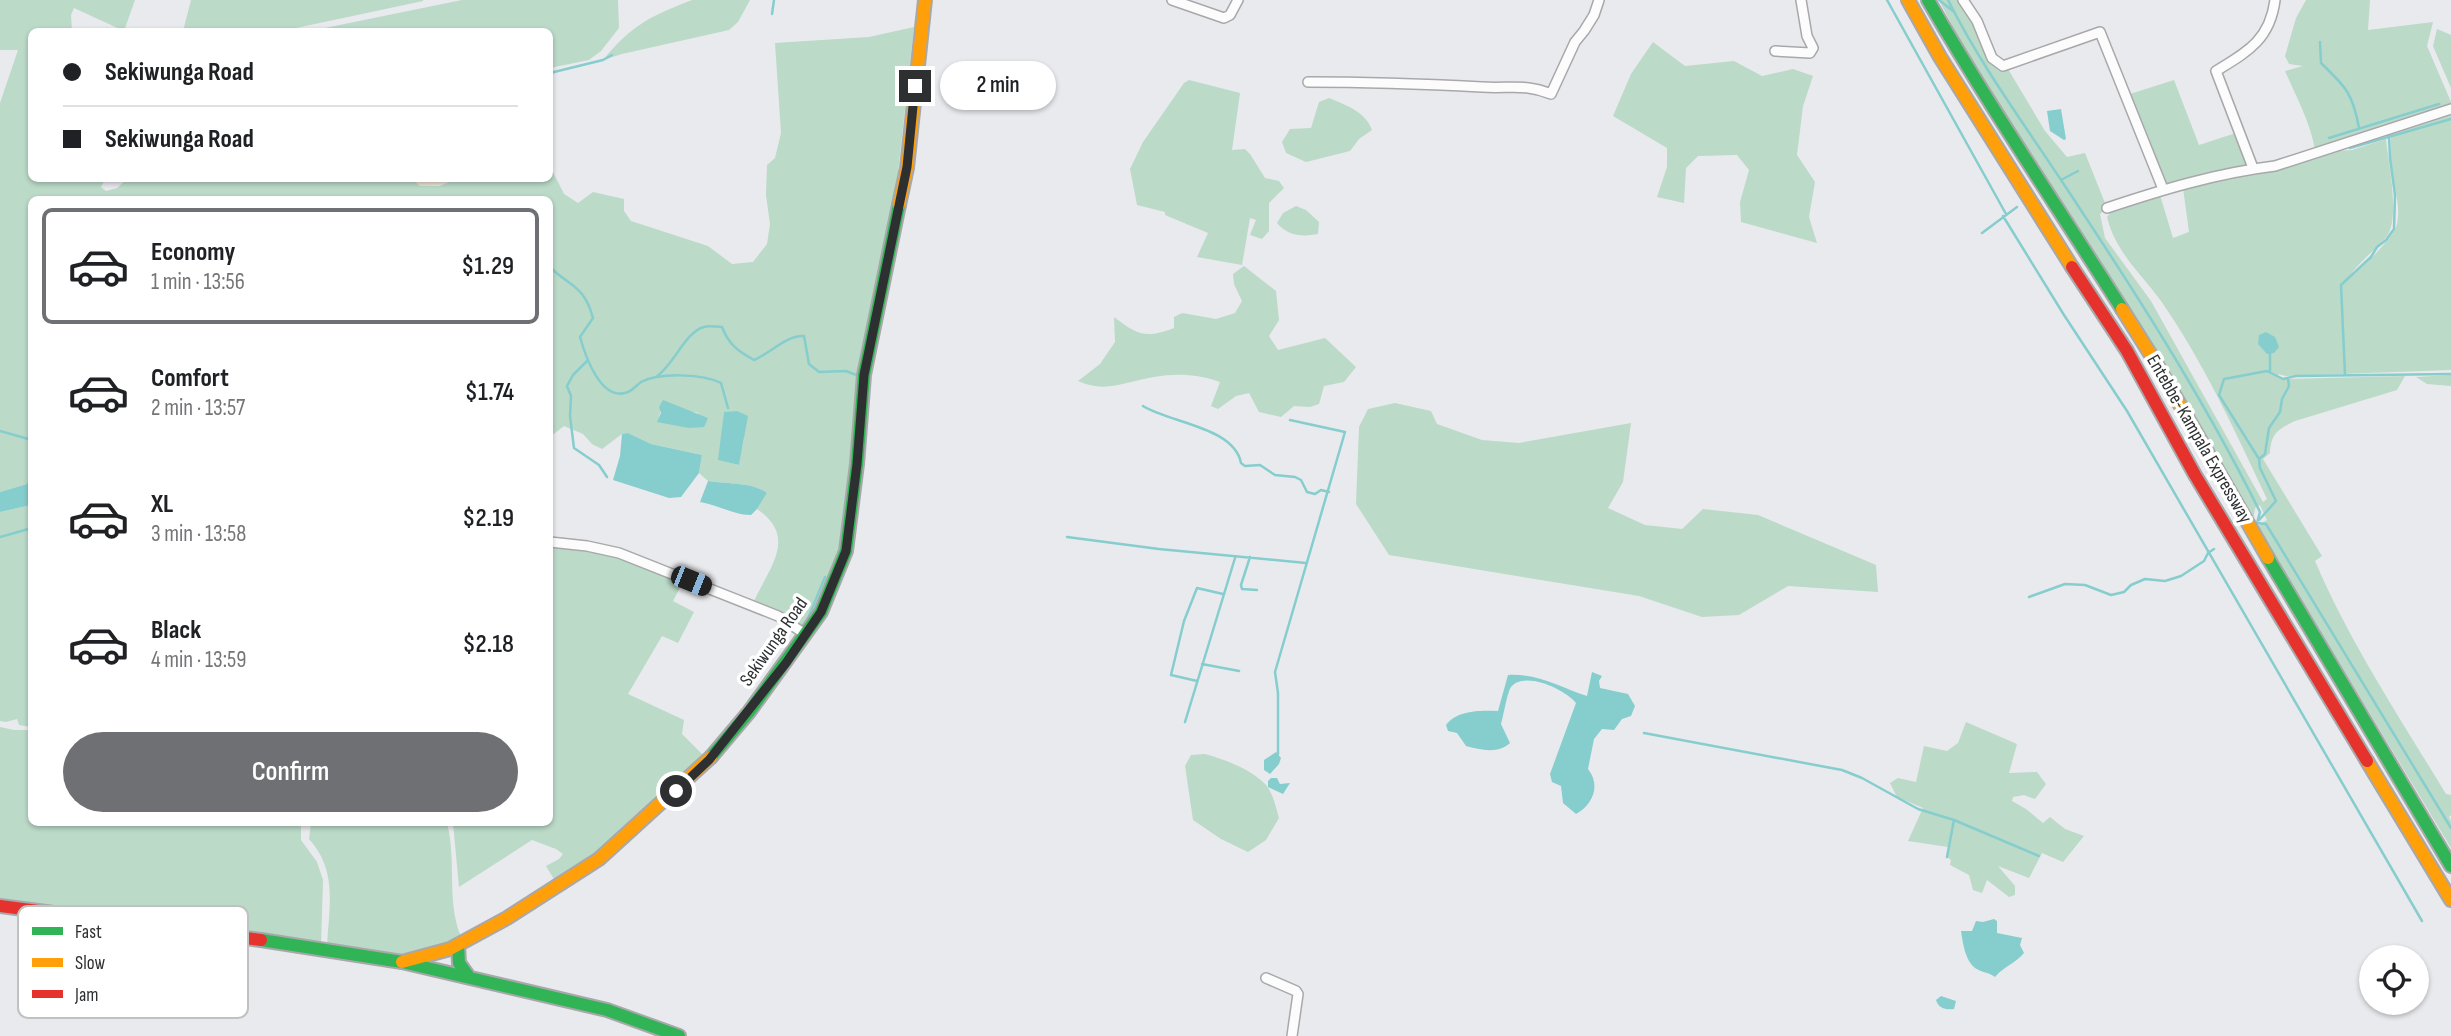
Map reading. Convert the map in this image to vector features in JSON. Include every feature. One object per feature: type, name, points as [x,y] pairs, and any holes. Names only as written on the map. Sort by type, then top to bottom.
[{"type":"main road","name":"Sekiwunga Road","points":[[402,962],[458,945],[507,918],[599,859],[709,760],[749,712],[821,612],[846,551],[864,375],[907,167],[925,0]]},
{"type":"main road","name":"Entebbe-Kampala Expressway","points":[[1908,0],[2013,174],[2127,351],[2195,475],[2451,900]]},
{"type":"main road","name":"Entebbe-Kampala Expressway","points":[[1928,0],[1978,87],[2156,363],[2287,592],[2451,866]]},
{"type":"main road","points":[[0,906],[18,908]]},
{"type":"main road","points":[[248,938],[402,962],[469,977],[607,1010],[679,1036]]},
{"type":"main road","points":[[458,945],[456,959],[459,967],[469,977]]},
{"type":"street","points":[[1172,0],[1224,18],[1230,15],[1238,0]]},
{"type":"street","points":[[1308,82],[1390,82],[1492,88],[1521,85],[1551,94],[1575,42],[1594,15],[1599,0]]},
{"type":"street","points":[[1775,51],[1810,53],[1813,48],[1807,36],[1801,0]]},
{"type":"street","points":[[1963,0],[1977,21],[1992,58],[2003,66],[2100,32],[2164,189]]},
{"type":"street","points":[[2253,168],[2216,71],[2261,39],[2275,0]]},
{"type":"street","points":[[2107,208],[2164,189],[2253,168],[2275,166],[2451,109]]},
{"type":"street","points":[[553,542],[619,553],[778,616],[806,634]]},
{"type":"street","points":[[1266,978],[1298,994],[1292,1036]]},
{"type":"green space","points":[[0,0],[135,0],[125,28],[117,28],[74,8],[71,15],[72,28],[28,28],[28,182],[104,182],[101,187],[106,191],[117,188],[124,182],[416,182],[421,186],[439,186],[449,182],[553,182],[553,172],[564,194],[578,203],[593,192],[624,199],[624,211],[631,221],[708,246],[732,264],[753,262],[767,244],[770,224],[766,195],[767,165],[775,158],[781,133],[775,43],[869,37],[914,27],[895,199],[862,362],[854,419],[851,480],[843,543],[821,600],[804,630],[785,615],[754,601],[777,552],[776,530],[757,509],[767,493],[747,485],[708,481],[699,473],[702,455],[651,444],[628,433],[622,434],[602,449],[592,444],[583,434],[564,426],[553,435],[553,196],[28,196],[28,482],[0,492],[0,103],[18,50],[0,50]],"holes":[[[663,401],[686,411],[700,413],[658,422]],[[737,411],[744,431],[739,465],[719,460],[724,413]]]},
{"type":"green space","points":[[191,0],[423,0],[296,28],[184,28]]},
{"type":"green space","points":[[462,0],[618,0],[619,28],[601,51],[589,60],[553,67],[553,28],[325,28]]},
{"type":"green space","points":[[692,0],[750,0],[738,22],[729,30],[603,60],[643,23]]},
{"type":"green space","points":[[1939,0],[1962,0],[1976,23],[1984,53],[1997,68],[2008,69],[2045,131],[2067,157],[2085,153],[2107,208],[2100,214],[2105,238],[2151,301],[2263,502],[2267,499],[2205,373],[2161,301],[2116,241],[2107,217],[2112,211],[2160,195],[2173,238],[2189,232],[2183,188],[2249,171],[2278,168],[2333,151],[2352,150],[2386,139],[2393,205],[2390,229],[2386,237],[2346,281],[2383,246],[2397,224],[2397,197],[2391,165],[2391,131],[2451,112],[2451,370],[2286,376],[2277,374],[2283,379],[2405,376],[2397,390],[2295,421],[2284,427],[2276,432],[2270,453],[2263,459],[2322,556],[2315,561],[2360,651],[2446,794],[2451,795],[2451,848],[2257,526],[2267,520],[2260,505],[2255,508],[2253,521],[1963,47]]},
{"type":"green space","points":[[2306,0],[2370,0],[2368,30],[2433,22],[2427,46],[2451,107],[2315,150],[2306,119],[2285,71],[2303,66],[2289,64],[2285,56],[2296,18]]},
{"type":"green space","points":[[2437,29],[2451,35],[2451,88],[2433,46]]},
{"type":"green space","points":[[1653,42],[1685,66],[1734,61],[1762,76],[1793,69],[1813,76],[1803,106],[1797,155],[1815,182],[1809,217],[1817,243],[1741,222],[1740,202],[1749,170],[1737,155],[1698,156],[1686,168],[1684,203],[1657,197],[1667,167],[1667,148],[1613,116],[1631,74]]},
{"type":"green space","points":[[1189,80],[1240,93],[1232,150],[1245,149],[1265,178],[1279,181],[1284,188],[1269,203],[1269,231],[1262,239],[1250,235],[1256,220],[1250,218],[1242,265],[1197,257],[1208,233],[1165,215],[1165,212],[1137,205],[1130,169],[1143,142],[1184,83]]},
{"type":"green space","points":[[2174,80],[2199,145],[2236,133],[2249,163],[2246,166],[2166,185],[2153,158],[2149,138],[2130,94]]},
{"type":"green space","points":[[1329,98],[1360,114],[1372,130],[1359,139],[1350,151],[1306,162],[1286,153],[1282,142],[1290,129],[1311,128],[1319,102]]},
{"type":"green space","points":[[1296,206],[1306,210],[1319,222],[1318,234],[1296,234],[1286,231],[1277,223],[1283,213]]},
{"type":"green space","points":[[1244,266],[1276,291],[1279,320],[1269,336],[1278,350],[1325,338],[1356,367],[1344,382],[1324,386],[1319,404],[1310,407],[1294,406],[1281,417],[1259,412],[1249,393],[1236,396],[1218,409],[1211,406],[1220,382],[1204,377],[1163,376],[1107,387],[1078,381],[1100,364],[1115,342],[1114,317],[1129,328],[1149,334],[1174,328],[1174,317],[1182,313],[1216,319],[1235,313],[1242,301],[1234,284],[1233,274]]},
{"type":"green space","points":[[2451,375],[2451,386],[2427,384],[2416,377]]},
{"type":"green space","points":[[1395,403],[1431,411],[1437,424],[1482,440],[1519,443],[1631,423],[1623,482],[1608,508],[1645,525],[1682,529],[1703,509],[1758,515],[1876,565],[1878,592],[1788,586],[1739,615],[1702,617],[1639,596],[1389,555],[1356,504],[1359,427],[1368,409]]},
{"type":"green space","points":[[28,506],[28,726],[19,725],[17,719],[0,721],[0,512]]},
{"type":"green space","points":[[553,547],[611,555],[683,582],[673,601],[694,612],[678,643],[662,636],[628,694],[684,720],[682,734],[706,758],[595,858],[555,881],[546,866],[563,854],[532,840],[459,887],[453,826],[553,826]]},
{"type":"green space","points":[[1966,722],[2017,744],[2009,773],[2037,772],[2046,784],[2035,799],[2024,795],[2013,797],[2012,801],[2043,823],[2050,817],[2065,829],[2084,836],[2063,862],[2042,853],[2029,878],[1998,866],[2015,886],[2015,895],[2009,897],[1987,880],[1982,893],[1973,890],[1969,875],[1950,865],[1948,847],[1908,841],[1923,808],[1897,797],[1890,783],[1898,778],[1916,782],[1924,746],[1947,751],[1958,743]]},
{"type":"green space","points":[[0,727],[28,730],[28,826],[301,826],[301,840],[317,862],[323,880],[321,945],[248,934],[248,906],[54,906],[0,901]]},
{"type":"green space","points":[[1205,754],[1246,770],[1260,779],[1271,792],[1279,818],[1266,840],[1248,852],[1221,839],[1193,820],[1185,766],[1191,755]]},
{"type":"green space","points":[[311,826],[448,826],[454,909],[461,937],[447,945],[404,957],[327,946],[330,903],[328,877],[318,851],[309,839]]},
{"type":"sand","points":[[415,182],[446,182],[439,184],[420,186]]},
{"type":"water","points":[[2061,109],[2064,140],[2050,131],[2047,111]]},
{"type":"water","points":[[2266,332],[2275,337],[2279,347],[2274,353],[2267,354],[2258,344],[2259,335]]},
{"type":"water","points":[[663,400],[708,418],[704,427],[689,428],[657,422]]},
{"type":"water","points":[[737,411],[748,416],[739,465],[718,460],[724,412]]},
{"type":"water","points":[[628,433],[651,444],[702,455],[699,473],[681,497],[669,498],[613,480],[620,456],[622,434]]},
{"type":"water","points":[[708,481],[747,485],[767,493],[751,515],[738,513],[700,502]]},
{"type":"water","points":[[27,484],[28,506],[0,512],[0,492]]},
{"type":"water","points":[[1592,672],[1602,676],[1599,681],[1600,688],[1628,694],[1635,706],[1631,716],[1622,719],[1614,730],[1602,729],[1594,739],[1588,769],[1594,782],[1593,794],[1587,805],[1576,814],[1563,803],[1561,786],[1552,782],[1550,774],[1576,703],[1564,693],[1535,681],[1517,682],[1511,687],[1501,724],[1510,743],[1500,749],[1483,750],[1466,746],[1457,733],[1448,731],[1446,725],[1456,716],[1477,711],[1498,711],[1508,675],[1539,678],[1587,696]]},
{"type":"water","points":[[1276,752],[1281,758],[1270,774],[1264,770],[1264,760]]},
{"type":"water","points":[[1271,778],[1277,778],[1280,784],[1290,783],[1283,794],[1268,787]]},
{"type":"water","points":[[1976,921],[1997,921],[1997,933],[2022,938],[2020,945],[2024,953],[1995,977],[1978,970],[1969,961],[1961,931],[1972,931]]},
{"type":"water","points":[[1941,996],[1956,1001],[1954,1009],[1939,1005],[1936,1000]]},
{"type":"waterway","points":[[772,14],[774,0]]},
{"type":"waterway","points":[[1887,0],[2006,214]]},
{"type":"waterway","points":[[1939,0],[1953,11]]},
{"type":"waterway","points":[[1948,0],[1988,70],[2114,261],[2191,385],[2260,512],[2257,523]]},
{"type":"waterway","points":[[2320,42],[2321,63],[2347,92],[2359,128]]},
{"type":"waterway","points":[[553,72],[603,60],[612,55]]},
{"type":"waterway","points":[[2329,138],[2439,104]]},
{"type":"waterway","points":[[2350,148],[2451,119]]},
{"type":"waterway","points":[[2345,375],[2341,285],[2371,257],[2394,229],[2395,195],[2389,136]]},
{"type":"waterway","points":[[2061,180],[2078,171]]},
{"type":"waterway","points":[[1982,233],[2017,207]]},
{"type":"waterway","points":[[2003,216],[2127,411],[2422,921]]},
{"type":"waterway","points":[[553,270],[581,293],[589,307],[593,318],[580,337],[590,365],[610,391],[618,394],[628,392],[641,382],[659,377],[681,375],[704,378],[721,383],[728,408]]},
{"type":"waterway","points":[[656,377],[691,335],[710,326],[722,327],[735,347],[754,360],[791,338],[804,336],[809,364],[819,372],[846,371],[859,376]]},
{"type":"waterway","points":[[2270,354],[2270,371]]},
{"type":"waterway","points":[[587,361],[573,375],[567,386],[571,396],[570,416],[574,448],[599,465],[607,477]]},
{"type":"waterway","points":[[2259,459],[2219,395],[2224,379],[2267,371],[2283,379],[2296,376],[2451,374]]},
{"type":"waterway","points":[[2259,520],[2276,501],[2260,468],[2259,459],[2265,454],[2269,428],[2280,412],[2282,399],[2289,386],[2288,378]]},
{"type":"waterway","points":[[1143,406],[1200,427],[1227,441],[1245,466],[1260,465],[1275,475],[1295,477],[1301,480],[1307,492],[1329,492]]},
{"type":"waterway","points":[[1278,754],[1278,693],[1275,672],[1345,432],[1290,420]]},
{"type":"waterway","points":[[0,431],[28,439]]},
{"type":"waterway","points":[[2257,523],[2266,524],[2451,828]]},
{"type":"waterway","points":[[0,537],[28,529]]},
{"type":"waterway","points":[[1067,537],[1306,563]]},
{"type":"waterway","points":[[2029,597],[2065,584],[2085,585],[2111,595],[2124,592],[2131,585],[2145,579],[2165,581],[2181,576],[2204,561],[2214,549]]},
{"type":"waterway","points":[[1250,557],[1241,585],[1242,589],[1257,590]]},
{"type":"waterway","points":[[1185,722],[1235,558]]},
{"type":"waterway","points":[[807,621],[825,577]]},
{"type":"waterway","points":[[1197,681],[1171,675],[1184,621],[1197,588],[1223,594]]},
{"type":"waterway","points":[[1202,664],[1239,671]]},
{"type":"waterway","points":[[1644,733],[1842,770],[1918,809],[1954,820],[2039,856]]},
{"type":"waterway","points":[[1947,857],[1954,820]]},
{"type":"traffic: fast","points":[[1928,0],[2122,309]]},
{"type":"traffic: fast","points":[[711,757],[749,712],[821,612],[846,551],[864,375],[899,205]]},
{"type":"traffic: fast","points":[[2268,558],[2451,866]]},
{"type":"traffic: fast","points":[[261,940],[402,962],[607,1010],[679,1036]]},
{"type":"traffic: fast","points":[[458,945],[459,963],[469,977]]},
{"type":"traffic: slow","points":[[899,205],[907,168],[925,0]]},
{"type":"traffic: slow","points":[[1908,0],[1940,57],[2072,267]]},
{"type":"traffic: slow","points":[[2122,309],[2268,558]]},
{"type":"traffic: slow","points":[[402,962],[450,949],[507,918],[599,859],[711,757]]},
{"type":"traffic: slow","points":[[2367,761],[2451,900]]},
{"type":"traffic: jam","points":[[2072,267],[2127,351],[2195,475],[2367,761]]},
{"type":"traffic: jam","points":[[0,906],[18,908]]},
{"type":"traffic: jam","points":[[248,938],[261,940]]},
{"type":"route","points":[[676,791],[709,760],[786,663],[821,612],[846,551],[864,375],[907,167],[915,86]]}]
